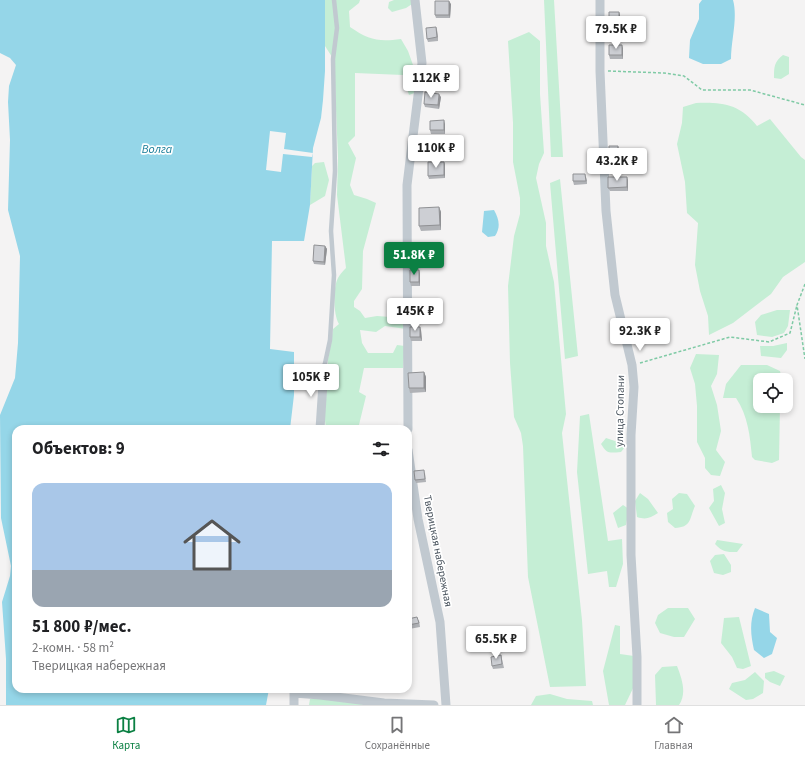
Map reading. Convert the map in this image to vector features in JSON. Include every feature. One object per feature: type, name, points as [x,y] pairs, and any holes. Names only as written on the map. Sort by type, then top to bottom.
[{"type":"street","points":[[408,425],[407,185],[422,63],[415,0]]},
{"type":"street","name":"улица Стопани","points":[[600,0],[600,71],[606,212],[615,295],[632,366],[634,387],[631,435],[631,555],[637,656],[637,705]]},
{"type":"street","points":[[320,425],[324,368]]},
{"type":"street","name":"Тверицкая набережная","points":[[412,478],[418,519],[440,622],[446,705]]},
{"type":"street","points":[[294,693],[294,705]]},
{"type":"street","points":[[311,693],[384,702],[434,705]]},
{"type":"lane","points":[[324,368],[330,340],[334,275],[331,231],[335,171],[333,59],[337,28],[334,0]]},
{"type":"path","points":[[600,71],[664,73],[684,76],[702,90],[750,90],[805,105]]},
{"type":"path","points":[[632,366],[730,337],[769,342],[790,333],[797,304],[805,284]]},
{"type":"path","points":[[797,304],[805,359]]},
{"type":"green space","points":[[325,0],[360,0],[359,3],[349,11],[350,27],[363,35],[374,39],[401,39],[408,51],[413,65],[419,71],[417,92],[409,95],[403,75],[355,73],[355,136],[348,143],[356,158],[350,185],[354,195],[376,203],[363,251],[362,289],[354,301],[354,307],[360,311],[365,318],[377,316],[404,318],[406,329],[385,326],[376,332],[360,330],[362,343],[368,353],[393,353],[397,345],[405,346],[403,368],[364,368],[359,392],[366,396],[359,425],[326,425],[323,403],[326,399],[328,359],[333,329],[339,324],[334,301],[335,287],[336,282],[346,268],[337,195],[338,158],[334,60],[325,46]]},
{"type":"green space","points":[[394,0],[414,0],[415,2],[406,8],[392,12],[388,8],[389,2]]},
{"type":"green space","points":[[544,0],[554,0],[563,157],[551,157]]},
{"type":"green space","points":[[529,32],[540,41],[540,94],[544,153],[539,164],[536,178],[546,223],[546,246],[554,282],[566,414],[562,433],[582,620],[586,686],[550,687],[528,577],[523,446],[521,433],[514,417],[510,363],[508,286],[514,236],[520,214],[520,198],[513,162],[513,123],[508,41]]},
{"type":"green space","points":[[783,55],[789,57],[789,74],[781,79],[774,78],[775,65]]},
{"type":"green space","points":[[696,103],[714,103],[730,106],[744,113],[757,126],[770,119],[805,160],[805,262],[783,277],[771,294],[733,323],[709,335],[708,316],[700,291],[695,265],[698,223],[687,213],[685,182],[677,144],[682,123],[683,107]]},
{"type":"green space","points":[[324,162],[329,180],[325,196],[310,205],[312,166],[315,163]]},
{"type":"green space","points":[[560,179],[578,356],[565,359],[550,183]]},
{"type":"green space","points":[[777,310],[790,310],[788,326],[784,333],[772,337],[757,335],[755,322],[761,315]]},
{"type":"green space","points":[[787,343],[787,350],[781,358],[761,356],[760,346],[773,346]]},
{"type":"green space","points":[[696,354],[719,355],[717,374],[711,386],[717,405],[721,431],[716,450],[725,462],[720,476],[711,475],[705,468],[705,458],[697,442],[697,406],[695,384],[690,368]]},
{"type":"green space","points":[[741,365],[767,365],[780,371],[780,373],[753,373],[753,413],[780,413],[779,460],[772,463],[755,460],[752,457],[748,426],[740,405],[736,398],[723,398],[726,384]]},
{"type":"green space","points":[[589,414],[608,541],[622,539],[623,564],[616,587],[609,587],[607,571],[588,574],[577,472],[580,416]]},
{"type":"green space","points":[[606,438],[621,443],[625,447],[621,452],[609,452],[605,450],[601,444]]},
{"type":"green space","points":[[721,485],[725,493],[722,509],[725,523],[719,526],[709,508],[714,501],[713,489]]},
{"type":"green space","points":[[640,493],[648,499],[658,513],[648,518],[637,517],[635,501]]},
{"type":"green space","points":[[679,493],[687,494],[695,506],[689,522],[684,526],[675,528],[668,522],[667,513],[673,509],[672,499]]},
{"type":"green space","points":[[623,505],[629,509],[626,525],[618,528],[613,513]]},
{"type":"green space","points":[[717,540],[743,544],[737,552],[727,552],[715,544]]},
{"type":"green space","points":[[724,554],[731,565],[731,572],[723,575],[714,573],[710,561],[715,555]]},
{"type":"green space","points":[[668,608],[688,608],[695,619],[684,637],[674,637],[660,633],[655,623],[658,615]]},
{"type":"green space","points":[[739,617],[751,666],[743,669],[737,668],[732,657],[721,643],[724,618]]},
{"type":"green space","points":[[615,625],[620,626],[620,654],[634,656],[636,682],[625,705],[609,705],[603,671]]},
{"type":"green space","points":[[677,666],[682,681],[683,691],[683,696],[679,705],[656,705],[655,675],[662,667]]},
{"type":"green space","points":[[774,671],[785,676],[780,686],[765,678],[765,673]]},
{"type":"green space","points":[[755,672],[764,681],[763,693],[753,699],[746,700],[729,689],[732,683],[745,680]]},
{"type":"green space","points":[[550,694],[567,699],[592,701],[593,705],[531,705],[536,696]]},
{"type":"green space","points":[[331,698],[376,705],[309,705],[310,699]]},
{"type":"water","name":"Волга","points":[[0,0],[325,0],[325,71],[323,100],[321,118],[313,148],[310,205],[304,241],[272,241],[270,349],[294,352],[294,395],[290,425],[12,425],[12,693],[268,693],[266,705],[6,705],[6,659],[2,602],[10,576],[11,566],[1,518],[0,415],[15,378],[18,343],[20,256],[8,210],[10,140],[8,102],[9,86],[16,65],[10,58],[0,53]]},
{"type":"water","points":[[702,0],[733,0],[735,22],[731,59],[721,64],[703,64],[689,58],[690,40],[699,19],[699,4]]},
{"type":"water","points":[[494,210],[499,226],[495,236],[488,237],[482,232],[484,211]]},
{"type":"water","points":[[755,608],[769,614],[770,632],[777,638],[772,654],[764,658],[754,650],[751,635],[751,624]]},
{"type":"pier","points":[[270,131],[286,133],[284,149],[313,153],[312,157],[283,154],[281,172],[266,170]]},
{"type":"building","points":[[435,1],[449,1],[449,15],[435,15]]},
{"type":"building","points":[[609,12],[619,12],[619,23],[609,23]]},
{"type":"building","points":[[436,27],[437,37],[427,39],[426,28]]},
{"type":"building","points":[[609,45],[622,45],[622,55],[609,55]]},
{"type":"building","points":[[425,92],[439,94],[438,105],[424,104]]},
{"type":"building","points":[[444,120],[444,130],[430,130],[430,121]]},
{"type":"building","points":[[427,139],[440,139],[440,151],[427,151]]},
{"type":"building","points":[[609,146],[618,146],[617,159],[609,158]]},
{"type":"building","points":[[428,162],[444,162],[444,175],[428,176]]},
{"type":"building","points":[[573,174],[585,174],[586,181],[573,181]]},
{"type":"building","points":[[608,177],[627,177],[627,187],[608,188]]},
{"type":"building","points":[[439,207],[440,225],[419,226],[419,208]]},
{"type":"building","points":[[314,245],[325,246],[324,262],[313,261]]},
{"type":"building","points":[[410,270],[419,270],[419,282],[410,282]]},
{"type":"building","points":[[410,327],[420,327],[420,337],[410,337]]},
{"type":"building","points":[[424,372],[424,388],[409,388],[408,373]]},
{"type":"building","points":[[424,470],[425,479],[415,480],[414,471]]},
{"type":"building","points":[[417,617],[419,623],[412,624],[412,618]]},
{"type":"building","points":[[501,655],[502,664],[492,666],[491,657]]}]
